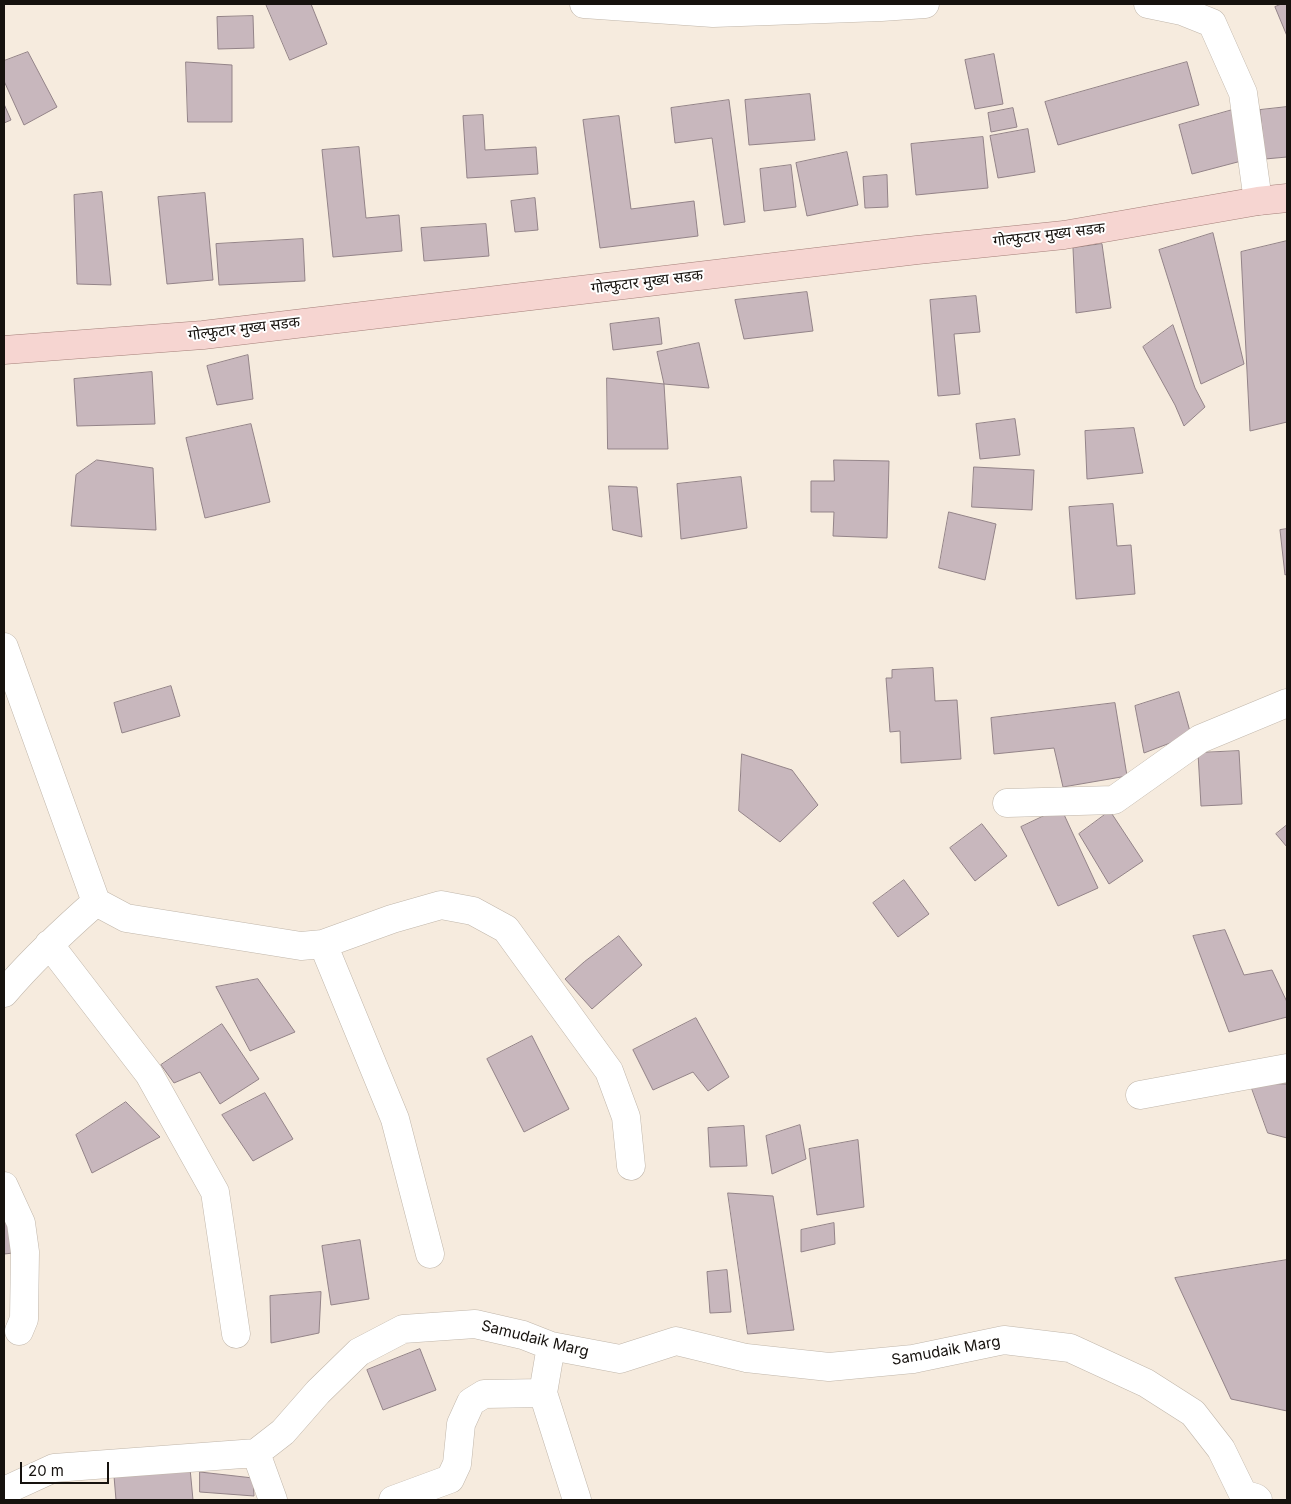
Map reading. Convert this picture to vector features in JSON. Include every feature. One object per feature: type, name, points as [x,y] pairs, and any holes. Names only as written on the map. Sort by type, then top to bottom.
[{"type":"main road","name":"गोल्फुटार मुख्य सडक","points":[[4,350],[203,335],[918,250],[1064,235],[1258,201],[1287,198]]},
{"type":"street","points":[[584,4],[713,13],[924,4]]},
{"type":"street","points":[[1148,4],[1182,11],[1210,10],[1212,23],[1243,93],[1258,201]]},
{"type":"street","points":[[4,647],[96,902],[126,918],[301,946],[323,944],[392,919],[441,905],[474,911],[506,929],[610,1071],[626,1117],[631,1166]]},
{"type":"street","points":[[1007,803],[1114,800],[1200,739],[1287,703]]},
{"type":"street","points":[[4,994],[22,971],[49,944],[96,902]]},
{"type":"street","points":[[49,944],[149,1074],[215,1192],[236,1334]]},
{"type":"street","points":[[323,944],[395,1120],[430,1254]]},
{"type":"street","points":[[1140,1095],[1287,1068]]},
{"type":"street","points":[[4,1186],[21,1222],[25,1252],[24,1319],[19,1331]]},
{"type":"street","name":"Samudaik Marg","points":[[256,1453],[283,1432],[318,1392],[359,1352],[403,1329],[474,1324],[523,1335],[551,1346],[620,1360],[676,1341],[746,1358],[829,1366],[914,1359],[1004,1340],[1070,1348],[1146,1383],[1193,1412],[1221,1449],[1243,1494],[1258,1500]]},
{"type":"street","points":[[551,1346],[544,1393],[577,1500]]},
{"type":"street","points":[[392,1500],[450,1480],[457,1464],[461,1424],[471,1402],[484,1394],[544,1393]]},
{"type":"street","points":[[4,1491],[54,1468],[256,1453],[273,1500]]},
{"type":"building","points":[[266,4],[311,4],[327,44],[290,60]]},
{"type":"building","points":[[1287,4],[1287,36],[1275,7]]},
{"type":"building","points":[[253,16],[254,48],[218,49],[217,17]]},
{"type":"building","points":[[28,52],[57,107],[24,125],[4,81],[4,61]]},
{"type":"building","points":[[994,54],[1003,104],[975,109],[965,60]]},
{"type":"building","points":[[186,62],[232,65],[232,122],[188,122]]},
{"type":"building","points":[[1187,62],[1199,105],[1058,145],[1045,102]]},
{"type":"building","points":[[810,94],[815,140],[749,145],[745,100]]},
{"type":"building","points":[[729,100],[745,222],[724,225],[712,138],[675,143],[671,108]]},
{"type":"building","points":[[4,104],[11,120],[4,123]]},
{"type":"building","points":[[1287,107],[1287,157],[1265,159],[1260,110]]},
{"type":"building","points":[[1013,108],[1017,127],[991,132],[988,113]]},
{"type":"building","points":[[1236,109],[1249,159],[1192,174],[1179,125]]},
{"type":"building","points":[[483,115],[485,150],[536,147],[538,174],[467,178],[463,116]]},
{"type":"building","points":[[619,116],[631,209],[694,201],[698,236],[600,248],[583,120]]},
{"type":"building","points":[[1028,129],[1035,172],[998,178],[990,136]]},
{"type":"building","points":[[983,137],[988,188],[916,195],[911,144]]},
{"type":"building","points":[[359,147],[366,218],[399,215],[402,251],[333,257],[322,150]]},
{"type":"building","points":[[847,152],[858,205],[807,216],[796,163]]},
{"type":"building","points":[[791,165],[796,207],[764,211],[760,169]]},
{"type":"building","points":[[887,175],[888,207],[865,208],[863,177]]},
{"type":"building","points":[[102,192],[111,285],[77,284],[74,195]]},
{"type":"building","points":[[205,193],[213,280],[167,284],[158,197]]},
{"type":"building","points":[[535,198],[538,230],[515,232],[511,201]]},
{"type":"building","points":[[486,224],[489,256],[424,261],[421,228]]},
{"type":"building","points":[[1213,233],[1244,364],[1201,384],[1159,250]]},
{"type":"building","points":[[303,239],[305,281],[219,285],[216,244]]},
{"type":"building","points":[[1287,241],[1287,422],[1250,431],[1241,252]]},
{"type":"building","points":[[1102,244],[1111,308],[1076,313],[1073,248]]},
{"type":"building","points":[[807,292],[813,331],[744,339],[735,300]]},
{"type":"building","points":[[976,296],[980,332],[954,334],[960,394],[938,396],[930,300]]},
{"type":"building","points":[[659,318],[662,344],[613,350],[610,324]]},
{"type":"building","points":[[1173,325],[1195,388],[1205,407],[1184,426],[1175,405],[1143,347]]},
{"type":"building","points":[[699,343],[709,388],[664,384],[657,352]]},
{"type":"building","points":[[248,355],[253,399],[217,405],[207,366]]},
{"type":"building","points":[[152,372],[155,424],[77,426],[74,379]]},
{"type":"building","points":[[607,378],[664,384],[668,449],[608,449]]},
{"type":"building","points":[[1015,419],[1020,455],[980,459],[976,424]]},
{"type":"building","points":[[251,424],[270,502],[205,518],[186,438]]},
{"type":"building","points":[[1134,428],[1143,473],[1087,479],[1085,431]]},
{"type":"building","points":[[97,460],[153,468],[156,530],[71,526],[76,475]]},
{"type":"building","points":[[834,460],[889,461],[887,538],[833,536],[834,512],[811,512],[811,481],[834,481]]},
{"type":"building","points":[[974,467],[1034,470],[1032,510],[972,507]]},
{"type":"building","points":[[741,477],[747,528],[681,539],[677,484]]},
{"type":"building","points":[[609,486],[637,487],[642,537],[613,530]]},
{"type":"building","points":[[1113,504],[1117,546],[1131,545],[1135,594],[1076,599],[1069,507]]},
{"type":"building","points":[[949,512],[996,524],[985,580],[939,568]]},
{"type":"building","points":[[1287,529],[1287,574],[1285,575],[1280,530]]},
{"type":"building","points":[[933,668],[935,701],[957,700],[961,759],[901,763],[900,731],[890,732],[886,678],[892,678],[892,670]]},
{"type":"building","points":[[171,686],[180,716],[122,733],[114,703]]},
{"type":"building","points":[[1179,692],[1191,735],[1144,753],[1135,706]]},
{"type":"building","points":[[1115,703],[1127,776],[1063,787],[1054,748],[994,754],[991,718]]},
{"type":"building","points":[[1239,751],[1242,804],[1201,806],[1198,753]]},
{"type":"building","points":[[742,754],[792,770],[818,805],[780,842],[739,811]]},
{"type":"building","points":[[1061,808],[1098,888],[1058,906],[1021,827]]},
{"type":"building","points":[[1110,811],[1143,861],[1109,884],[1079,834]]},
{"type":"building","points":[[982,824],[1007,856],[975,881],[950,848]]},
{"type":"building","points":[[1287,825],[1287,847],[1276,834]]},
{"type":"building","points":[[904,880],[929,914],[898,937],[873,903]]},
{"type":"building","points":[[1225,930],[1244,975],[1272,970],[1287,1002],[1287,1017],[1229,1032],[1193,936]]},
{"type":"building","points":[[619,936],[642,965],[592,1009],[565,979]]},
{"type":"building","points":[[258,979],[295,1032],[250,1051],[216,987]]},
{"type":"building","points":[[696,1018],[729,1077],[708,1091],[693,1072],[653,1090],[633,1050]]},
{"type":"building","points":[[222,1024],[259,1079],[220,1104],[200,1072],[174,1083],[161,1065]]},
{"type":"building","points":[[532,1036],[569,1109],[524,1132],[487,1059]]},
{"type":"building","points":[[1250,1083],[1287,1084],[1287,1138],[1268,1133]]},
{"type":"building","points":[[265,1093],[293,1139],[253,1161],[222,1115]]},
{"type":"building","points":[[126,1102],[160,1137],[92,1173],[76,1135]]},
{"type":"building","points":[[800,1125],[806,1159],[772,1174],[766,1136]]},
{"type":"building","points":[[744,1126],[747,1166],[710,1167],[708,1128]]},
{"type":"building","points":[[858,1140],[864,1207],[817,1215],[809,1149]]},
{"type":"building","points":[[728,1193],[773,1196],[794,1330],[748,1334]]},
{"type":"building","points":[[4,1216],[23,1252],[4,1254]]},
{"type":"building","points":[[834,1223],[835,1244],[801,1252],[801,1230]]},
{"type":"building","points":[[360,1240],[369,1299],[331,1305],[322,1246]]},
{"type":"building","points":[[1287,1260],[1287,1411],[1231,1399],[1175,1278]]},
{"type":"building","points":[[727,1270],[731,1312],[710,1313],[707,1272]]},
{"type":"building","points":[[321,1292],[319,1333],[271,1343],[270,1296]]},
{"type":"building","points":[[420,1349],[436,1390],[383,1410],[367,1370]]},
{"type":"building","points":[[190,1468],[193,1500],[116,1500],[114,1476]]},
{"type":"building","points":[[200,1472],[253,1478],[254,1496],[200,1492]]}]
